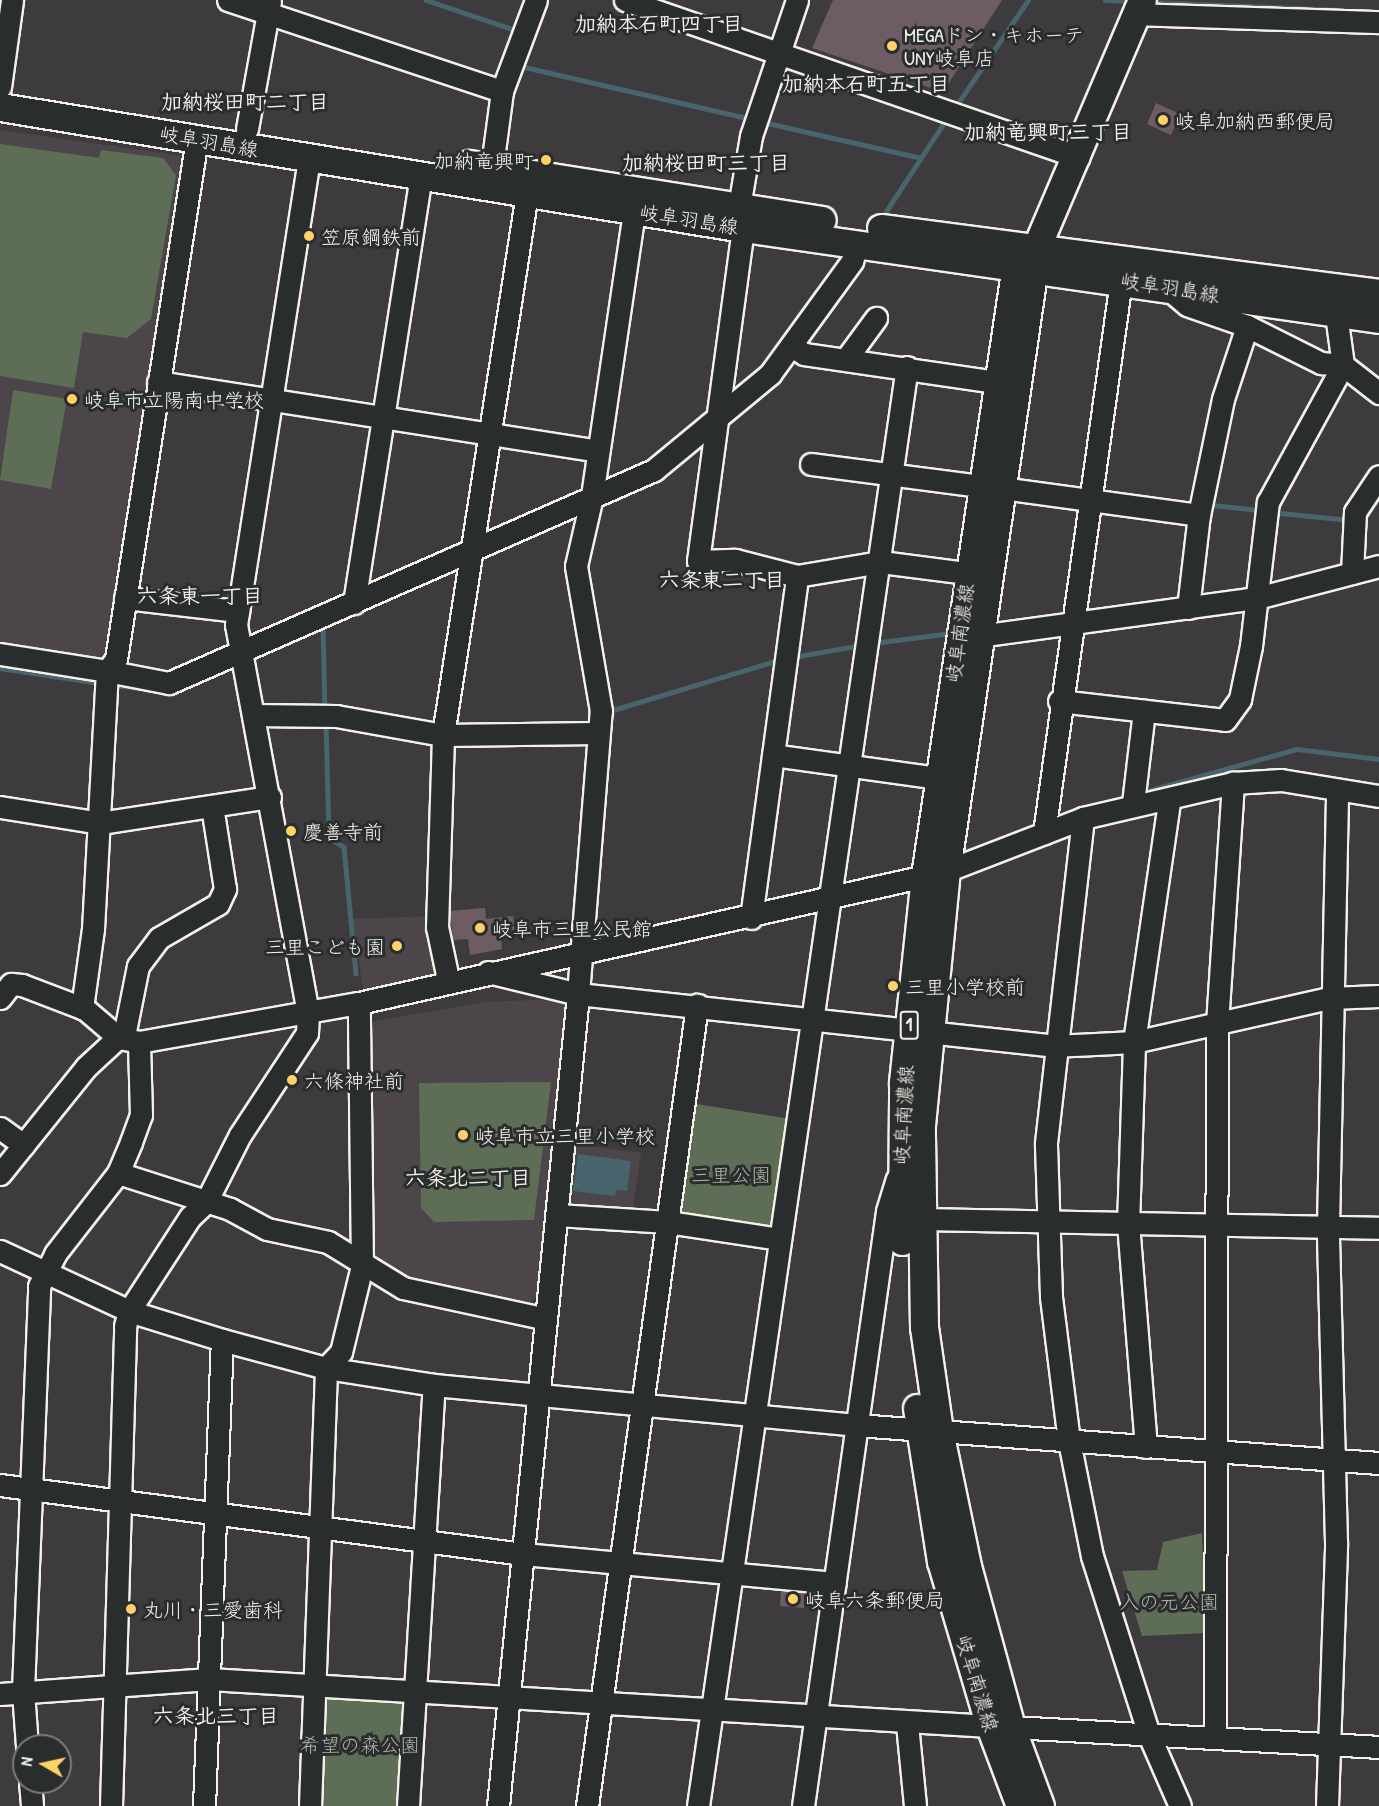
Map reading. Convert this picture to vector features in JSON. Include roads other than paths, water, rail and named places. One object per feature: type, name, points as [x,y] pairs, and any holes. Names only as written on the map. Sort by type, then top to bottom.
[{"type":"main road","name":"岐阜南濃線","points":[[935,874],[979,636],[991,487],[996,382],[1030,260],[1079,157],[1139,7]]},
{"type":"main road","name":"岐阜羽島線","points":[[0,88],[247,129],[490,176],[741,218],[1030,260],[1121,280],[1379,319]]},
{"type":"main road","name":"岐阜羽島線","points":[[0,107],[421,175],[490,176],[527,193],[634,210],[741,218],[858,243],[1379,293]]},
{"type":"main road","name":"岐阜南濃線","points":[[929,1430],[907,1327],[900,1170],[935,874],[939,778],[967,573],[991,487],[1030,260]]},
{"type":"main road","name":"岐阜南濃線","points":[[918,1032],[920,1219],[924,1327],[929,1430],[941,1561],[1000,1727],[1020,1806]]},
{"type":"main road","name":"岐阜南濃線","points":[[1000,1727],[1040,1806]]},
{"type":"street","points":[[0,88],[3,35],[12,0]]},
{"type":"street","points":[[228,0],[268,6],[502,91]]},
{"type":"street","points":[[490,176],[502,91],[536,0]]},
{"type":"street","points":[[625,0],[1079,157]]},
{"type":"street","points":[[797,0],[751,136],[698,561],[735,561],[797,576],[881,562],[967,573]]},
{"type":"street","points":[[247,129],[268,6]]},
{"type":"street","points":[[1139,7],[1320,8],[1379,22]]},
{"type":"street","points":[[82,1008],[100,823],[107,671],[116,659],[196,138]]},
{"type":"street","points":[[111,1806],[120,1499],[129,1311],[190,1217],[206,1202],[240,1135],[307,1033],[308,1013],[270,797],[253,715],[238,611],[309,158]]},
{"type":"street","points":[[354,603],[381,417],[421,175]]},
{"type":"street","points":[[448,979],[437,927],[443,735],[527,193]]},
{"type":"street","points":[[498,1806],[578,994],[597,733],[601,711],[576,566],[591,496],[634,210]]},
{"type":"street","points":[[0,654],[169,682],[654,470],[757,387],[793,347],[858,243]]},
{"type":"street","points":[[1044,833],[1059,701],[1121,280]]},
{"type":"street","points":[[1164,286],[1187,305],[1247,326],[1321,363],[1343,365],[1379,393]]},
{"type":"street","points":[[1059,701],[1226,720],[1240,699],[1257,598],[1268,502],[1343,365],[1336,314]]},
{"type":"street","points":[[846,359],[876,318]]},
{"type":"street","points":[[1188,608],[1199,515],[1223,399],[1247,326]]},
{"type":"street","points":[[793,347],[846,359],[996,382]]},
{"type":"street","points":[[698,1806],[752,1416],[812,1018],[833,897],[908,367]]},
{"type":"street","points":[[158,382],[598,451]]},
{"type":"street","points":[[810,464],[1199,515]]},
{"type":"street","points":[[1352,573],[1355,512],[1379,476]]},
{"type":"street","points":[[979,636],[1257,598],[1379,566]]},
{"type":"street","points":[[751,918],[797,576]]},
{"type":"street","points":[[125,598],[238,611]]},
{"type":"street","points":[[1132,803],[1144,711]]},
{"type":"street","points":[[253,715],[336,716],[443,735],[597,733]]},
{"type":"street","points":[[773,755],[939,778]]},
{"type":"street","points":[[0,1174],[86,1067],[129,1040],[359,1003],[448,979],[580,955],[751,918],[935,874],[1083,818],[1132,803],[1169,801],[1233,783],[1281,780],[1379,796]]},
{"type":"street","points":[[1215,1738],[1217,1024],[1233,783]]},
{"type":"street","points":[[1327,1806],[1333,1460],[1328,1226],[1330,998],[1337,790]]},
{"type":"street","points":[[0,807],[100,823],[270,797]]},
{"type":"street","points":[[1146,1447],[1128,1225],[1134,1042],[1169,801]]},
{"type":"street","points":[[26,1734],[23,1691],[41,1274],[118,1173],[141,1115],[129,1040],[125,1031],[138,966],[159,938],[218,904],[225,889],[212,806]]},
{"type":"street","points":[[1083,818],[1054,1046],[1046,1221],[1069,1441],[1095,1566],[1149,1735],[1180,1806]]},
{"type":"street","points":[[487,972],[578,994],[697,1005],[1054,1046],[1134,1042],[1330,998],[1379,996]]},
{"type":"street","points":[[0,998],[11,984],[22,985],[82,1008],[129,1040]]},
{"type":"street","points":[[310,1806],[326,1368],[341,1352],[362,1266],[359,1003]]},
{"type":"street","points":[[587,1806],[697,1005]]},
{"type":"street","points":[[0,1128],[23,1145]]},
{"type":"street","points":[[803,1806],[887,1211],[900,1170]]},
{"type":"street","points":[[118,1173],[206,1202],[267,1228],[328,1242],[362,1266],[403,1288],[546,1320]]},
{"type":"street","points":[[557,1215],[668,1222],[779,1239]]},
{"type":"street","points":[[920,1219],[1128,1225],[1216,1224],[1379,1228]]},
{"type":"street","points":[[0,1251],[41,1274],[129,1311],[222,1340],[326,1368],[434,1385],[856,1425],[1379,1463]]},
{"type":"street","points":[[204,1806],[222,1340]]},
{"type":"street","points":[[408,1806],[434,1385]]},
{"type":"street","points":[[0,1485],[31,1487],[523,1554],[835,1583]]},
{"type":"street","points":[[0,1694],[209,1679],[711,1709],[907,1724],[1379,1747]]},
{"type":"street","points":[[907,1724],[915,1806]]},
{"type":"water","points":[[578,1154],[631,1161],[627,1191],[616,1190],[615,1196],[573,1191]]},
{"type":"waterway","points":[[426,0],[518,31]]},
{"type":"waterway","points":[[954,109],[1028,0]]},
{"type":"waterway","points":[[1105,0],[1133,1]]},
{"type":"waterway","points":[[1150,2],[1342,10]]},
{"type":"waterway","points":[[520,66],[751,119]]},
{"type":"waterway","points":[[881,219],[947,118]]},
{"type":"waterway","points":[[763,122],[921,158]]},
{"type":"waterway","points":[[1363,521],[1379,496]]},
{"type":"waterway","points":[[1210,511],[1211,505],[1260,510]]},
{"type":"waterway","points":[[1271,512],[1349,520]]},
{"type":"waterway","points":[[323,624],[325,709]]},
{"type":"waterway","points":[[873,643],[951,633]]},
{"type":"waterway","points":[[793,657],[862,645]]},
{"type":"waterway","points":[[247,661],[269,650]]},
{"type":"waterway","points":[[610,719],[613,710],[779,660]]},
{"type":"waterway","points":[[189,685],[237,665]]},
{"type":"waterway","points":[[0,668],[99,683]]},
{"type":"waterway","points":[[111,685],[176,691]]},
{"type":"waterway","points":[[326,721],[329,838],[344,847],[356,973]]},
{"type":"waterway","points":[[1140,793],[1297,749],[1379,759]]},
{"type":"waterway","points":[[961,853],[987,844]]},
{"type":"place","name":"MEGAドン・キホーテ UNY岐阜店","points":[[892,46]]},
{"type":"place","name":"岐阜加納西郵便局","points":[[1163,120]]},
{"type":"place","name":"加納竜興町","points":[[546,160]]},
{"type":"place","name":"笠原鋼鉄前","points":[[309,236]]},
{"type":"place","name":"岐阜市立陽南中学校","points":[[72,399]]},
{"type":"place","name":"慶善寺前","points":[[291,831]]},
{"type":"place","name":"岐阜市三里公民館","points":[[480,928]]},
{"type":"place","name":"三里こども園","points":[[397,946]]},
{"type":"place","name":"三里小学校前","points":[[893,986]]},
{"type":"place","name":"六條神社前","points":[[292,1080]]},
{"type":"place","name":"岐阜市立三里小学校","points":[[463,1135]]},
{"type":"place","name":"岐阜六条郵便局","points":[[793,1599]]},
{"type":"place","name":"丸川・三愛歯科","points":[[131,1609]]},
{"type":"district","name":"加納本石町四丁目","points":[[659,24]]},
{"type":"district","name":"加納本石町五丁目","points":[[866,84]]},
{"type":"district","name":"加納桜田町二丁目","points":[[245,102]]},
{"type":"district","name":"加納竜興町三丁目","points":[[1048,132]]},
{"type":"district","name":"加納桜田町三丁目","points":[[706,163]]},
{"type":"district","name":"六条東二丁目","points":[[722,580]]},
{"type":"district","name":"六条東一丁目","points":[[200,596]]},
{"type":"district","name":"六条北二丁目","points":[[468,1178]]},
{"type":"district","name":"六条北三丁目","points":[[216,1716]]},
{"type":"park label","name":"三里公園","points":[[731,1174]]},
{"type":"park label","name":"入の元公園","points":[[1169,1601]]},
{"type":"park label","name":"希望の森公園","points":[[360,1744]]}]
